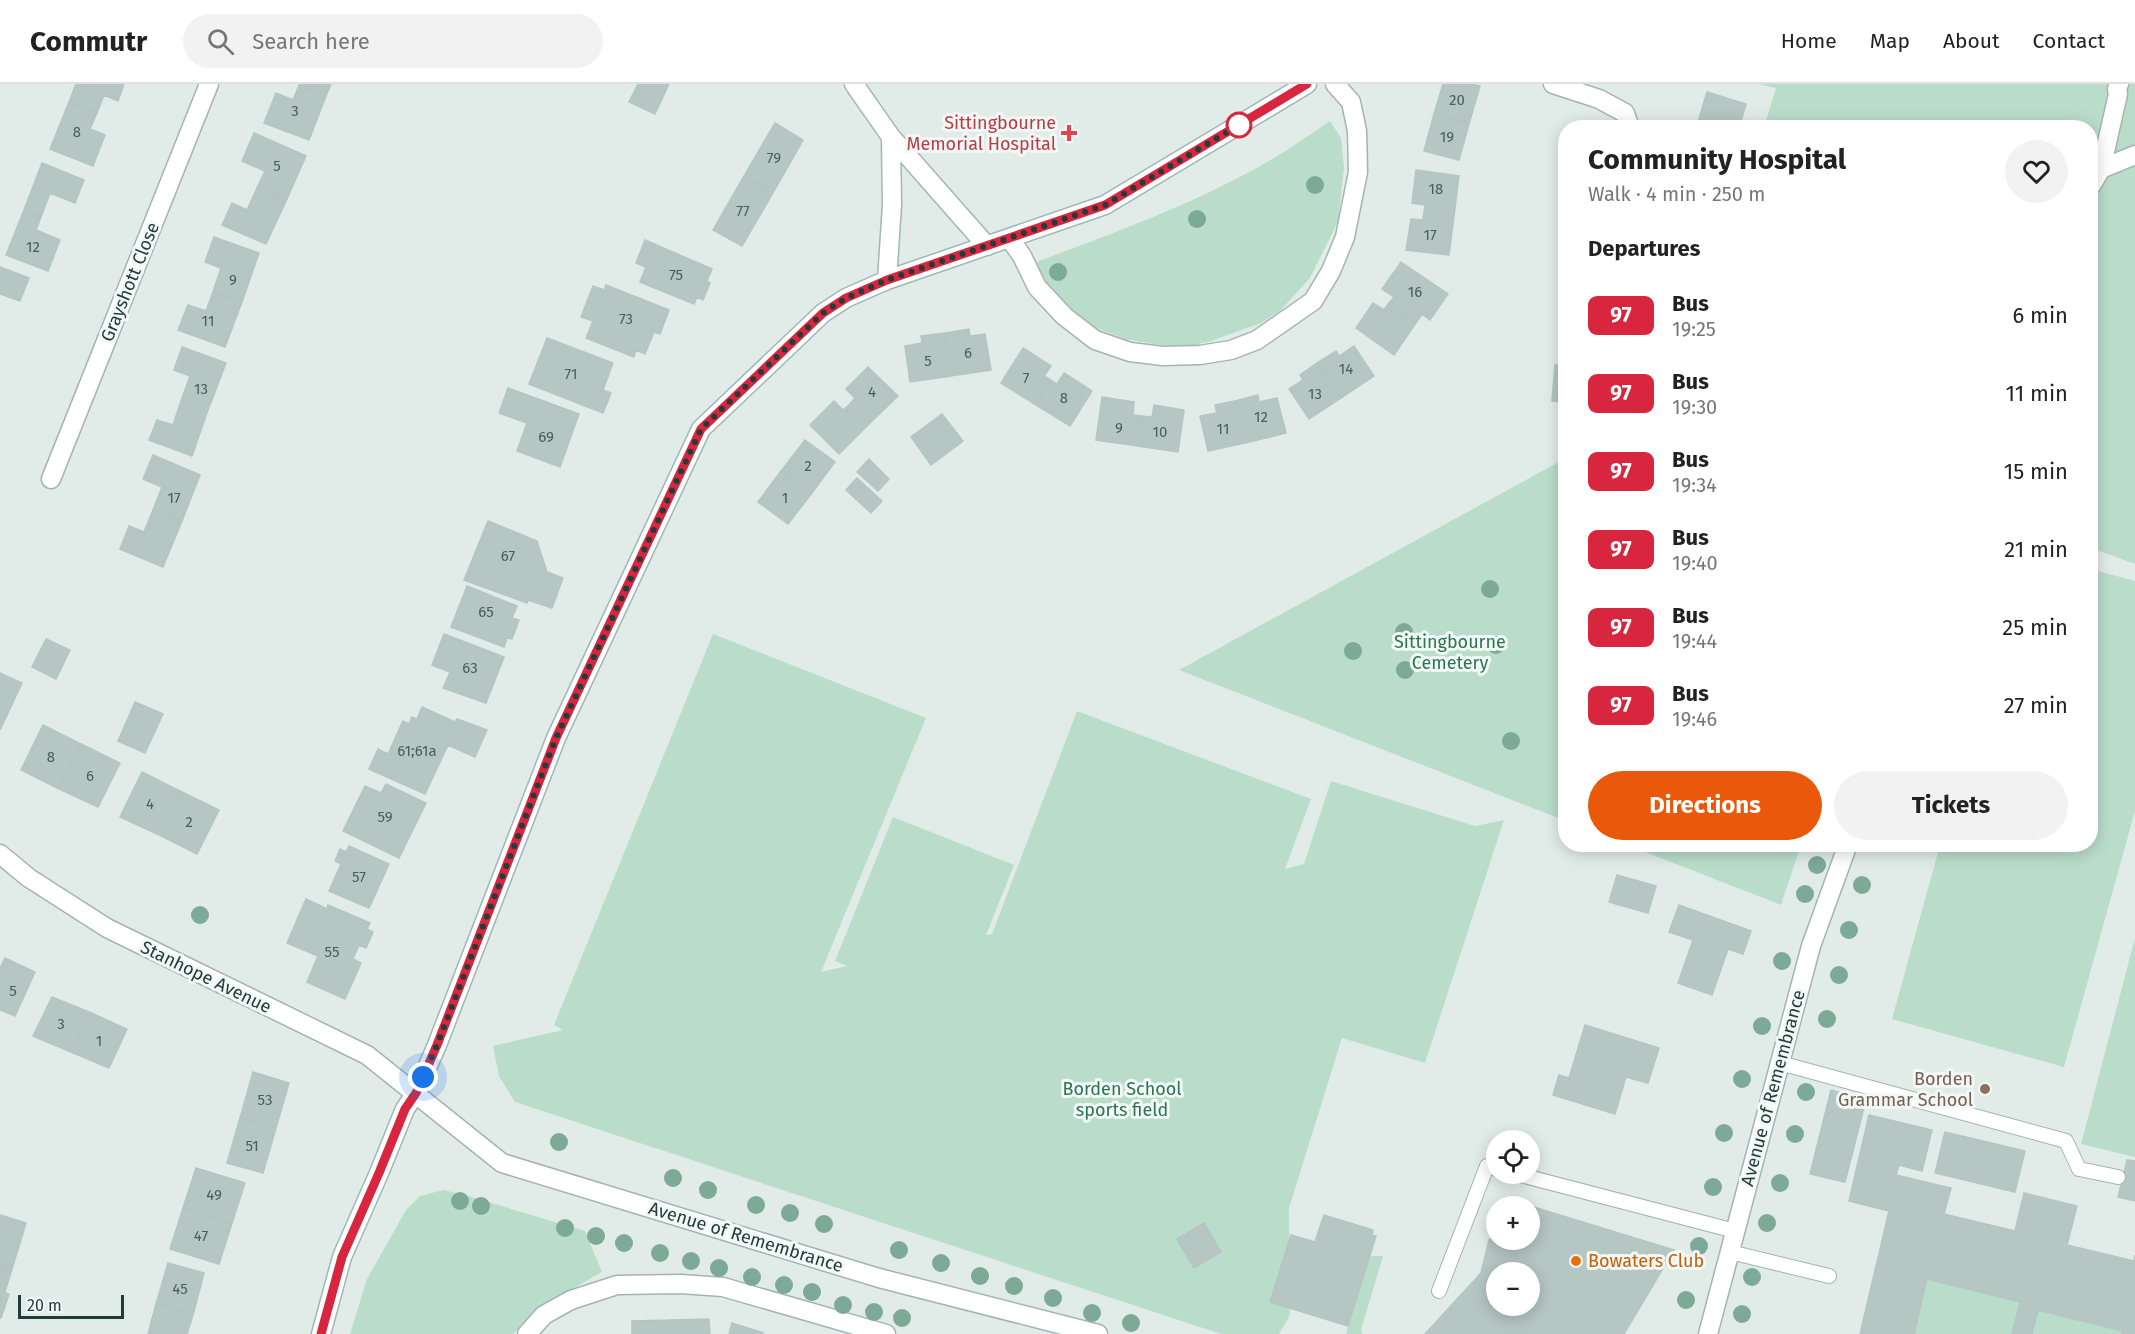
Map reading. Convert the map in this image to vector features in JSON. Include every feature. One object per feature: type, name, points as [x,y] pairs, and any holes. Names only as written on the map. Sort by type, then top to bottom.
[{"type":"street","name":"Grayshott Close","points":[[51,479],[209,84]]},
{"type":"street","points":[[854,84],[891,137],[987,246]]},
{"type":"street","points":[[321,1334],[342,1257],[405,1109],[416,1093],[442,1034],[556,738],[701,429],[823,313],[846,298],[887,280],[1105,205],[1307,84]]},
{"type":"street","points":[[1010,238],[1022,256],[1037,287],[1064,316],[1095,340],[1130,352],[1163,356],[1200,355],[1231,350],[1257,340],[1312,302],[1331,271],[1345,237],[1358,172],[1357,131],[1351,102],[1335,84]]},
{"type":"street","points":[[1553,84],[1599,99],[1625,113],[1627,120]]},
{"type":"street","points":[[2098,174],[2119,84]]},
{"type":"street","points":[[887,280],[892,205],[891,137]]},
{"type":"street","points":[[2101,169],[2135,155]]},
{"type":"street","name":"Avenue of Remembrance","points":[[1708,1334],[1811,946],[1845,852]]},
{"type":"street","name":"Stanhope Avenue","points":[[0,854],[29,878],[107,928],[367,1055],[416,1093]]},
{"type":"street","name":"Avenue of Remembrance","points":[[416,1093],[502,1163],[879,1278],[1071,1330],[1098,1334]]},
{"type":"street","points":[[527,1334],[544,1315],[571,1300],[594,1292],[617,1285],[681,1284],[723,1287],[886,1334]]},
{"type":"lane","points":[[1780,1063],[2066,1141],[2079,1169],[2118,1177]]},
{"type":"lane","points":[[1439,1291],[1486,1169]]},
{"type":"lane","points":[[1540,1180],[1735,1231]]},
{"type":"lane","points":[[1730,1252],[1829,1276]]},
{"type":"green space","points":[[1758,84],[2135,84],[2135,564],[2098,551],[2098,120],[1766,120],[1776,88]]},
{"type":"green space","points":[[1330,121],[1341,138],[1344,168],[1338,222],[1310,278],[1280,311],[1261,323],[1211,341],[1179,348],[1125,339],[1088,325],[1055,298],[1033,266],[1039,261],[1127,228],[1213,190],[1277,156]]},
{"type":"green space","name":"Sittingbourne Cemetery","points":[[1558,462],[1558,818],[1179,670]]},
{"type":"green space","points":[[2098,571],[2135,581],[2135,811],[2064,1067],[1892,1019],[1938,852],[2098,852]]},
{"type":"green space","name":"Borden School sports field","points":[[713,634],[926,718],[821,972],[847,966],[835,961],[893,817],[1014,865],[986,935],[992,934],[1077,711],[1311,799],[1285,869],[1304,864],[1331,781],[1475,826],[1504,820],[1425,1063],[1342,1038],[1289,1208],[1290,1315],[1279,1334],[1221,1334],[515,1102],[499,1076],[493,1046],[563,1030],[554,1025]]},
{"type":"green space","points":[[1645,852],[1799,852],[1781,905]]},
{"type":"green space","points":[[2135,938],[2135,1157],[2081,1144]]},
{"type":"green space","points":[[443,1190],[585,1231],[602,1272],[546,1304],[513,1334],[350,1334],[367,1279],[406,1210],[420,1196]]},
{"type":"green space","points":[[1370,1256],[1383,1256],[1361,1330],[1362,1334],[1346,1334]]},
{"type":"green space","points":[[1927,1279],[2020,1302],[2012,1334],[1914,1334]]},
{"type":"green space","points":[[2038,1310],[2123,1331],[2122,1334],[2033,1334]]},
{"type":"building","points":[[76,84],[124,84],[118,101],[104,95],[97,113],[69,102]]},
{"type":"building","points":[[299,84],[331,84],[326,96]]},
{"type":"building","points":[[638,84],[669,84],[655,114],[629,102]]},
{"type":"building","points":[[1443,84],[1480,86],[1469,124],[1434,114]]},
{"type":"building","points":[[299,85],[326,96],[309,140],[264,123],[276,93],[293,100]]},
{"type":"building","points":[[1707,92],[1746,104],[1741,120],[1699,120]]},
{"type":"building","points":[[69,102],[97,113],[90,129],[105,135],[93,166],[50,149]]},
{"type":"building","points":[[1434,114],[1469,124],[1459,160],[1424,151]]},
{"type":"building","points":[[775,123],[803,140],[773,193],[744,176]]},
{"type":"building","points":[[254,133],[306,156],[286,201],[257,188],[265,171],[242,161]]},
{"type":"building","points":[[42,163],[84,180],[75,203],[50,193],[41,217],[24,210]]},
{"type":"building","points":[[1416,170],[1459,176],[1454,216],[1424,212],[1425,205],[1412,203]]},
{"type":"building","points":[[744,176],[773,193],[742,246],[713,230]]},
{"type":"building","points":[[257,188],[286,201],[266,244],[222,225],[232,203],[247,210]]},
{"type":"building","points":[[24,210],[41,217],[36,230],[60,240],[48,271],[6,255]]},
{"type":"building","points":[[1424,212],[1454,216],[1449,255],[1406,250],[1411,219],[1423,220]]},
{"type":"building","points":[[214,237],[259,253],[242,302],[213,292],[221,268],[205,262]]},
{"type":"building","points":[[645,240],[712,269],[707,281],[710,283],[703,300],[697,297],[694,304],[640,282],[646,267],[636,263]]},
{"type":"building","points":[[1401,262],[1448,294],[1430,320],[1422,314],[1416,323],[1388,304],[1394,297],[1382,289]]},
{"type":"building","points":[[0,267],[29,278],[20,301],[0,294]]},
{"type":"building","points":[[606,285],[669,310],[660,334],[654,332],[645,354],[636,350],[634,357],[586,338],[593,321],[581,317],[593,286],[604,290]]},
{"type":"building","points":[[213,292],[242,302],[225,347],[178,330],[188,305],[206,311]]},
{"type":"building","points":[[1373,303],[1384,310],[1388,304],[1416,323],[1394,355],[1356,328]]},
{"type":"building","points":[[969,329],[970,336],[985,334],[991,370],[951,376],[945,333]]},
{"type":"building","points":[[945,333],[951,376],[910,382],[905,346],[922,343],[921,336]]},
{"type":"building","points":[[547,338],[613,363],[603,390],[611,393],[603,413],[529,384]]},
{"type":"building","points":[[1354,346],[1374,376],[1341,398],[1317,363],[1336,351],[1339,356]]},
{"type":"building","points":[[182,347],[226,363],[208,410],[181,401],[190,376],[174,370]]},
{"type":"building","points":[[1023,348],[1051,366],[1044,376],[1051,380],[1036,405],[1001,383]]},
{"type":"building","points":[[1317,363],[1341,398],[1309,419],[1289,389],[1303,380],[1300,375]]},
{"type":"building","points":[[1555,365],[1558,365],[1558,401],[1552,401]]},
{"type":"building","points":[[868,367],[898,396],[869,424],[849,405],[855,398],[846,389]]},
{"type":"building","points":[[1064,373],[1092,391],[1070,426],[1036,405],[1051,380],[1057,384]]},
{"type":"building","points":[[508,388],[579,414],[560,467],[517,451],[527,423],[499,413]]},
{"type":"building","points":[[1258,395],[1259,402],[1277,398],[1286,433],[1245,443],[1235,401]]},
{"type":"building","points":[[1102,397],[1134,402],[1133,415],[1142,416],[1138,446],[1096,440]]},
{"type":"building","points":[[181,401],[208,410],[192,456],[149,440],[157,420],[173,425]]},
{"type":"building","points":[[834,401],[843,410],[849,405],[869,424],[839,454],[810,425]]},
{"type":"building","points":[[1235,401],[1245,443],[1208,451],[1200,416],[1217,413],[1215,405]]},
{"type":"building","points":[[1154,405],[1184,410],[1178,452],[1138,446],[1142,416],[1152,417]]},
{"type":"building","points":[[942,414],[963,441],[931,465],[911,437]]},
{"type":"building","points":[[805,440],[835,462],[812,493],[781,471]]},
{"type":"building","points":[[153,455],[200,475],[182,521],[153,510],[162,487],[143,479]]},
{"type":"building","points":[[869,459],[889,479],[878,491],[857,472]]},
{"type":"building","points":[[781,471],[812,493],[788,524],[758,502]]},
{"type":"building","points":[[857,478],[882,501],[871,513],[846,490]]},
{"type":"building","points":[[153,510],[182,521],[163,567],[120,549],[129,526],[144,532]]},
{"type":"building","points":[[488,521],[537,541],[547,572],[563,578],[552,608],[528,600],[527,603],[464,580]]},
{"type":"building","points":[[467,586],[517,606],[512,618],[519,620],[512,639],[507,638],[504,647],[451,627]]},
{"type":"building","points":[[444,634],[504,657],[486,703],[443,688],[450,672],[432,665]]},
{"type":"building","points":[[46,639],[70,650],[56,679],[32,667]]},
{"type":"building","points":[[0,673],[22,683],[0,730]]},
{"type":"building","points":[[135,702],[163,714],[145,753],[118,741]]},
{"type":"building","points":[[422,707],[455,722],[457,719],[487,730],[475,757],[448,745],[425,794],[369,769],[378,749],[388,754],[403,721],[409,724],[412,717],[417,719]]},
{"type":"building","points":[[43,725],[81,744],[59,789],[21,770]]},
{"type":"building","points":[[81,744],[120,763],[98,807],[59,789]]},
{"type":"building","points":[[142,772],[180,791],[159,835],[120,817]]},
{"type":"building","points":[[386,784],[426,803],[399,858],[343,831],[365,786],[381,793]]},
{"type":"building","points":[[180,791],[219,810],[197,854],[159,835]]},
{"type":"building","points":[[349,846],[389,864],[369,908],[329,891],[341,864],[335,861],[340,849],[346,852]]},
{"type":"building","points":[[1617,875],[1656,886],[1648,913],[1609,902]]},
{"type":"building","points":[[306,899],[327,909],[328,905],[370,923],[367,929],[373,932],[366,948],[359,945],[353,959],[361,963],[345,999],[307,982],[318,956],[287,943]]},
{"type":"building","points":[[1679,905],[1751,931],[1743,954],[1728,949],[1712,995],[1678,983],[1693,940],[1669,932]]},
{"type":"building","points":[[5,958],[35,972],[15,1016],[0,1010],[0,968]]},
{"type":"building","points":[[52,997],[89,1012],[71,1052],[33,1036]]},
{"type":"building","points":[[89,1012],[127,1029],[109,1068],[71,1052]]},
{"type":"building","points":[[1585,1025],[1659,1048],[1648,1083],[1626,1077],[1615,1114],[1553,1095],[1559,1075],[1569,1078]]},
{"type":"building","points":[[253,1072],[289,1083],[276,1128],[240,1118]]},
{"type":"building","points":[[1831,1090],[1866,1100],[1845,1182],[1810,1174]]},
{"type":"building","points":[[1869,1115],[1932,1130],[1922,1171],[1899,1165],[1896,1175],[1951,1188],[1944,1214],[2015,1231],[2024,1193],[2077,1206],[2067,1245],[2134,1261],[2135,1255],[2135,1334],[2122,1334],[2123,1331],[2038,1310],[2032,1334],[2012,1334],[2020,1302],[1927,1279],[1914,1334],[1860,1334],[1889,1211],[1849,1201]]},
{"type":"building","points":[[240,1118],[276,1128],[263,1173],[227,1163]]},
{"type":"building","points":[[1945,1132],[2025,1151],[2015,1192],[1935,1173]]},
{"type":"building","points":[[2127,1160],[2135,1161],[2135,1201],[2118,1197]]},
{"type":"building","points":[[196,1168],[245,1183],[232,1223],[183,1208]]},
{"type":"building","points":[[183,1208],[232,1223],[219,1264],[170,1249]]},
{"type":"building","name":"Bowaters Club","points":[[1540,1209],[1674,1250],[1624,1334],[1425,1334],[1481,1273],[1487,1250],[1540,1250]]},
{"type":"building","points":[[0,1215],[26,1223],[19,1246],[0,1240]]},
{"type":"building","points":[[1324,1215],[1373,1230],[1372,1235],[1376,1236],[1348,1326],[1270,1302],[1291,1235],[1315,1242]]},
{"type":"building","points":[[1204,1223],[1221,1252],[1194,1268],[1177,1239]]},
{"type":"building","points":[[0,1240],[19,1246],[12,1269],[0,1265]]},
{"type":"building","points":[[168,1263],[204,1273],[193,1315],[156,1304]]},
{"type":"building","points":[[0,1265],[12,1269],[5,1292],[0,1291]]},
{"type":"building","points":[[0,1291],[9,1294],[1,1318],[0,1318]]},
{"type":"building","points":[[156,1304],[193,1315],[187,1334],[148,1334]]},
{"type":"building","points":[[709,1319],[710,1334],[671,1334],[670,1320]]},
{"type":"building","points":[[670,1320],[671,1334],[632,1334],[632,1321]]},
{"type":"building","points":[[732,1323],[764,1333],[729,1334]]},
{"type":"bus line","name":"97","points":[[321,1334],[342,1257],[405,1109],[416,1093],[437,1045],[556,738],[701,429],[823,313],[846,298],[887,280],[1105,205],[1307,84]]},
{"type":"place","name":"Sittingbourne Memorial Hospital","points":[[1069,133]]},
{"type":"place","name":"Borden Grammar School","points":[[1985,1089]]},
{"type":"place","name":"Bowaters Club","points":[[1576,1261]]},
{"type":"route","points":[[423,1077],[556,738],[701,429],[823,313],[846,298],[887,280],[1105,205],[1239,125]]}]
